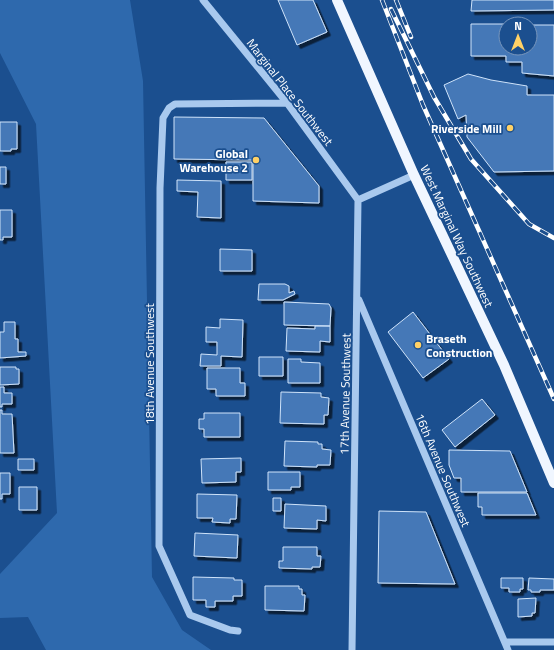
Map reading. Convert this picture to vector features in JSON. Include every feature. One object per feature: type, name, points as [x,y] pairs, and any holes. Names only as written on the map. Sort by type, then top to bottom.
[{"type":"main road","name":"West Marginal Way Southwest","points":[[337,0],[414,175],[504,366],[554,483]]},
{"type":"street","name":"Marginal Place Southwest","points":[[204,0],[287,103],[358,200]]},
{"type":"street","name":"18th Avenue Southwest","points":[[238,631],[230,630],[190,615],[159,546],[160,188],[163,118],[169,108],[175,104],[287,103]]},
{"type":"street","points":[[358,200],[414,175]]},
{"type":"street","name":"17th Avenue Southwest","points":[[352,650],[358,298],[356,228],[358,200]]},
{"type":"street","name":"16th Avenue Southwest","points":[[358,298],[508,650]]},
{"type":"street","points":[[505,642],[554,642]]},
{"type":"shaded area","points":[[0,0],[130,0],[143,81],[152,577],[182,630],[211,650],[46,650],[28,617],[0,618],[0,574],[57,513],[36,124],[0,53]]},
{"type":"building","points":[[278,0],[313,0],[327,32],[297,45]]},
{"type":"building","points":[[472,0],[554,0],[554,10],[471,11]]},
{"type":"building","points":[[471,24],[498,24],[498,56],[471,56]]},
{"type":"building","points":[[538,25],[554,25],[554,76],[522,73],[522,62],[506,62],[506,56],[538,56]]},
{"type":"building","name":"Riverside Mill","points":[[468,74],[491,80],[527,86],[527,95],[554,95],[554,171],[494,172],[467,137],[466,115],[458,119],[444,85]]},
{"type":"building","name":"Global Warehouse 2","points":[[174,117],[264,118],[319,186],[319,203],[253,201],[253,160],[174,159]]},
{"type":"building","points":[[0,122],[17,122],[17,149],[11,149],[11,151],[0,151]]},
{"type":"building","points":[[226,162],[252,162],[252,180],[226,180]]},
{"type":"building","points":[[0,167],[6,167],[6,184],[0,184]]},
{"type":"building","points":[[177,180],[221,181],[221,218],[197,217],[198,192],[177,191]]},
{"type":"building","points":[[0,210],[12,210],[12,237],[3,237],[3,240],[0,240]]},
{"type":"building","points":[[220,249],[252,250],[252,271],[220,271]]},
{"type":"building","points":[[259,284],[285,284],[289,286],[289,293],[294,291],[295,294],[283,300],[258,300]]},
{"type":"building","points":[[284,302],[329,304],[331,308],[330,326],[284,325]]},
{"type":"building","name":"Braseth Construction","points":[[413,312],[449,359],[423,378],[388,332]]},
{"type":"building","points":[[220,319],[243,320],[242,357],[221,356],[221,366],[200,366],[201,354],[217,355],[217,342],[206,342],[206,327],[220,328]]},
{"type":"building","points":[[4,322],[15,322],[15,339],[18,339],[18,352],[26,352],[26,356],[0,358],[0,332],[4,332]]},
{"type":"building","points":[[315,326],[330,326],[330,342],[320,341],[320,352],[286,351],[287,328],[315,329]]},
{"type":"building","points":[[259,357],[283,357],[283,376],[259,376]]},
{"type":"building","points":[[288,359],[301,359],[301,362],[320,363],[320,383],[288,383]]},
{"type":"building","points":[[0,367],[16,367],[16,369],[19,369],[19,384],[0,385]]},
{"type":"building","points":[[207,368],[240,368],[240,383],[245,383],[245,396],[216,396],[216,389],[207,389]]},
{"type":"building","points":[[0,387],[4,387],[4,393],[12,393],[12,404],[2,404],[2,407],[0,407]]},
{"type":"building","points":[[281,392],[321,393],[321,397],[329,398],[328,415],[324,415],[324,424],[280,423]]},
{"type":"building","points":[[482,399],[495,415],[455,447],[442,430]]},
{"type":"building","points":[[0,410],[2,410],[2,414],[12,414],[14,453],[0,453]]},
{"type":"building","points":[[204,413],[240,413],[240,437],[204,437],[204,429],[199,429],[199,419],[204,419]]},
{"type":"building","points":[[285,441],[318,442],[318,444],[322,444],[322,449],[331,450],[330,465],[317,465],[317,467],[284,466]]},
{"type":"building","points":[[449,450],[510,451],[527,492],[461,492],[461,478],[454,478],[449,465]]},
{"type":"building","points":[[241,458],[241,472],[236,472],[236,482],[202,483],[201,459]]},
{"type":"building","points":[[18,459],[34,459],[34,470],[18,470]]},
{"type":"building","points":[[268,472],[300,472],[300,487],[291,487],[291,490],[268,490]]},
{"type":"building","points":[[0,473],[10,473],[10,494],[2,494],[2,499],[0,499]]},
{"type":"building","points":[[19,487],[37,487],[37,510],[19,510]]},
{"type":"building","points":[[478,493],[527,493],[536,515],[482,515],[482,507],[478,507]]},
{"type":"building","points":[[197,494],[237,495],[236,519],[230,519],[230,523],[212,522],[213,518],[197,518]]},
{"type":"building","points":[[273,498],[281,498],[281,511],[273,511]]},
{"type":"building","points":[[285,504],[326,506],[326,521],[317,520],[317,529],[284,528]]},
{"type":"building","points":[[379,511],[426,512],[455,584],[378,583]]},
{"type":"building","points":[[195,533],[238,535],[237,558],[194,556]]},
{"type":"building","points":[[283,547],[317,547],[317,556],[321,556],[320,567],[312,567],[312,569],[279,568],[279,561],[283,561]]},
{"type":"building","points":[[193,577],[234,578],[234,580],[242,580],[242,596],[233,596],[233,601],[215,601],[215,607],[206,607],[206,600],[193,600]]},
{"type":"building","points":[[501,578],[523,578],[523,589],[520,589],[520,592],[509,592],[509,588],[501,588]]},
{"type":"building","points":[[529,578],[554,579],[554,590],[540,590],[540,592],[531,592],[531,590],[528,590]]},
{"type":"building","points":[[265,586],[299,586],[299,589],[302,589],[302,595],[305,595],[304,611],[265,610]]},
{"type":"building","points":[[536,598],[535,613],[532,613],[532,616],[518,617],[518,599]]},
{"type":"railway","points":[[382,0],[423,105],[554,399]]},
{"type":"railway","points":[[396,0],[411,37]]},
{"type":"railway","points":[[391,9],[434,97],[471,159],[529,224],[554,238]]},
{"type":"place","name":"Riverside Mill","points":[[510,128]]},
{"type":"place","name":"Global Warehouse 2","points":[[256,160]]},
{"type":"place","name":"Braseth Construction","points":[[418,345]]}]
